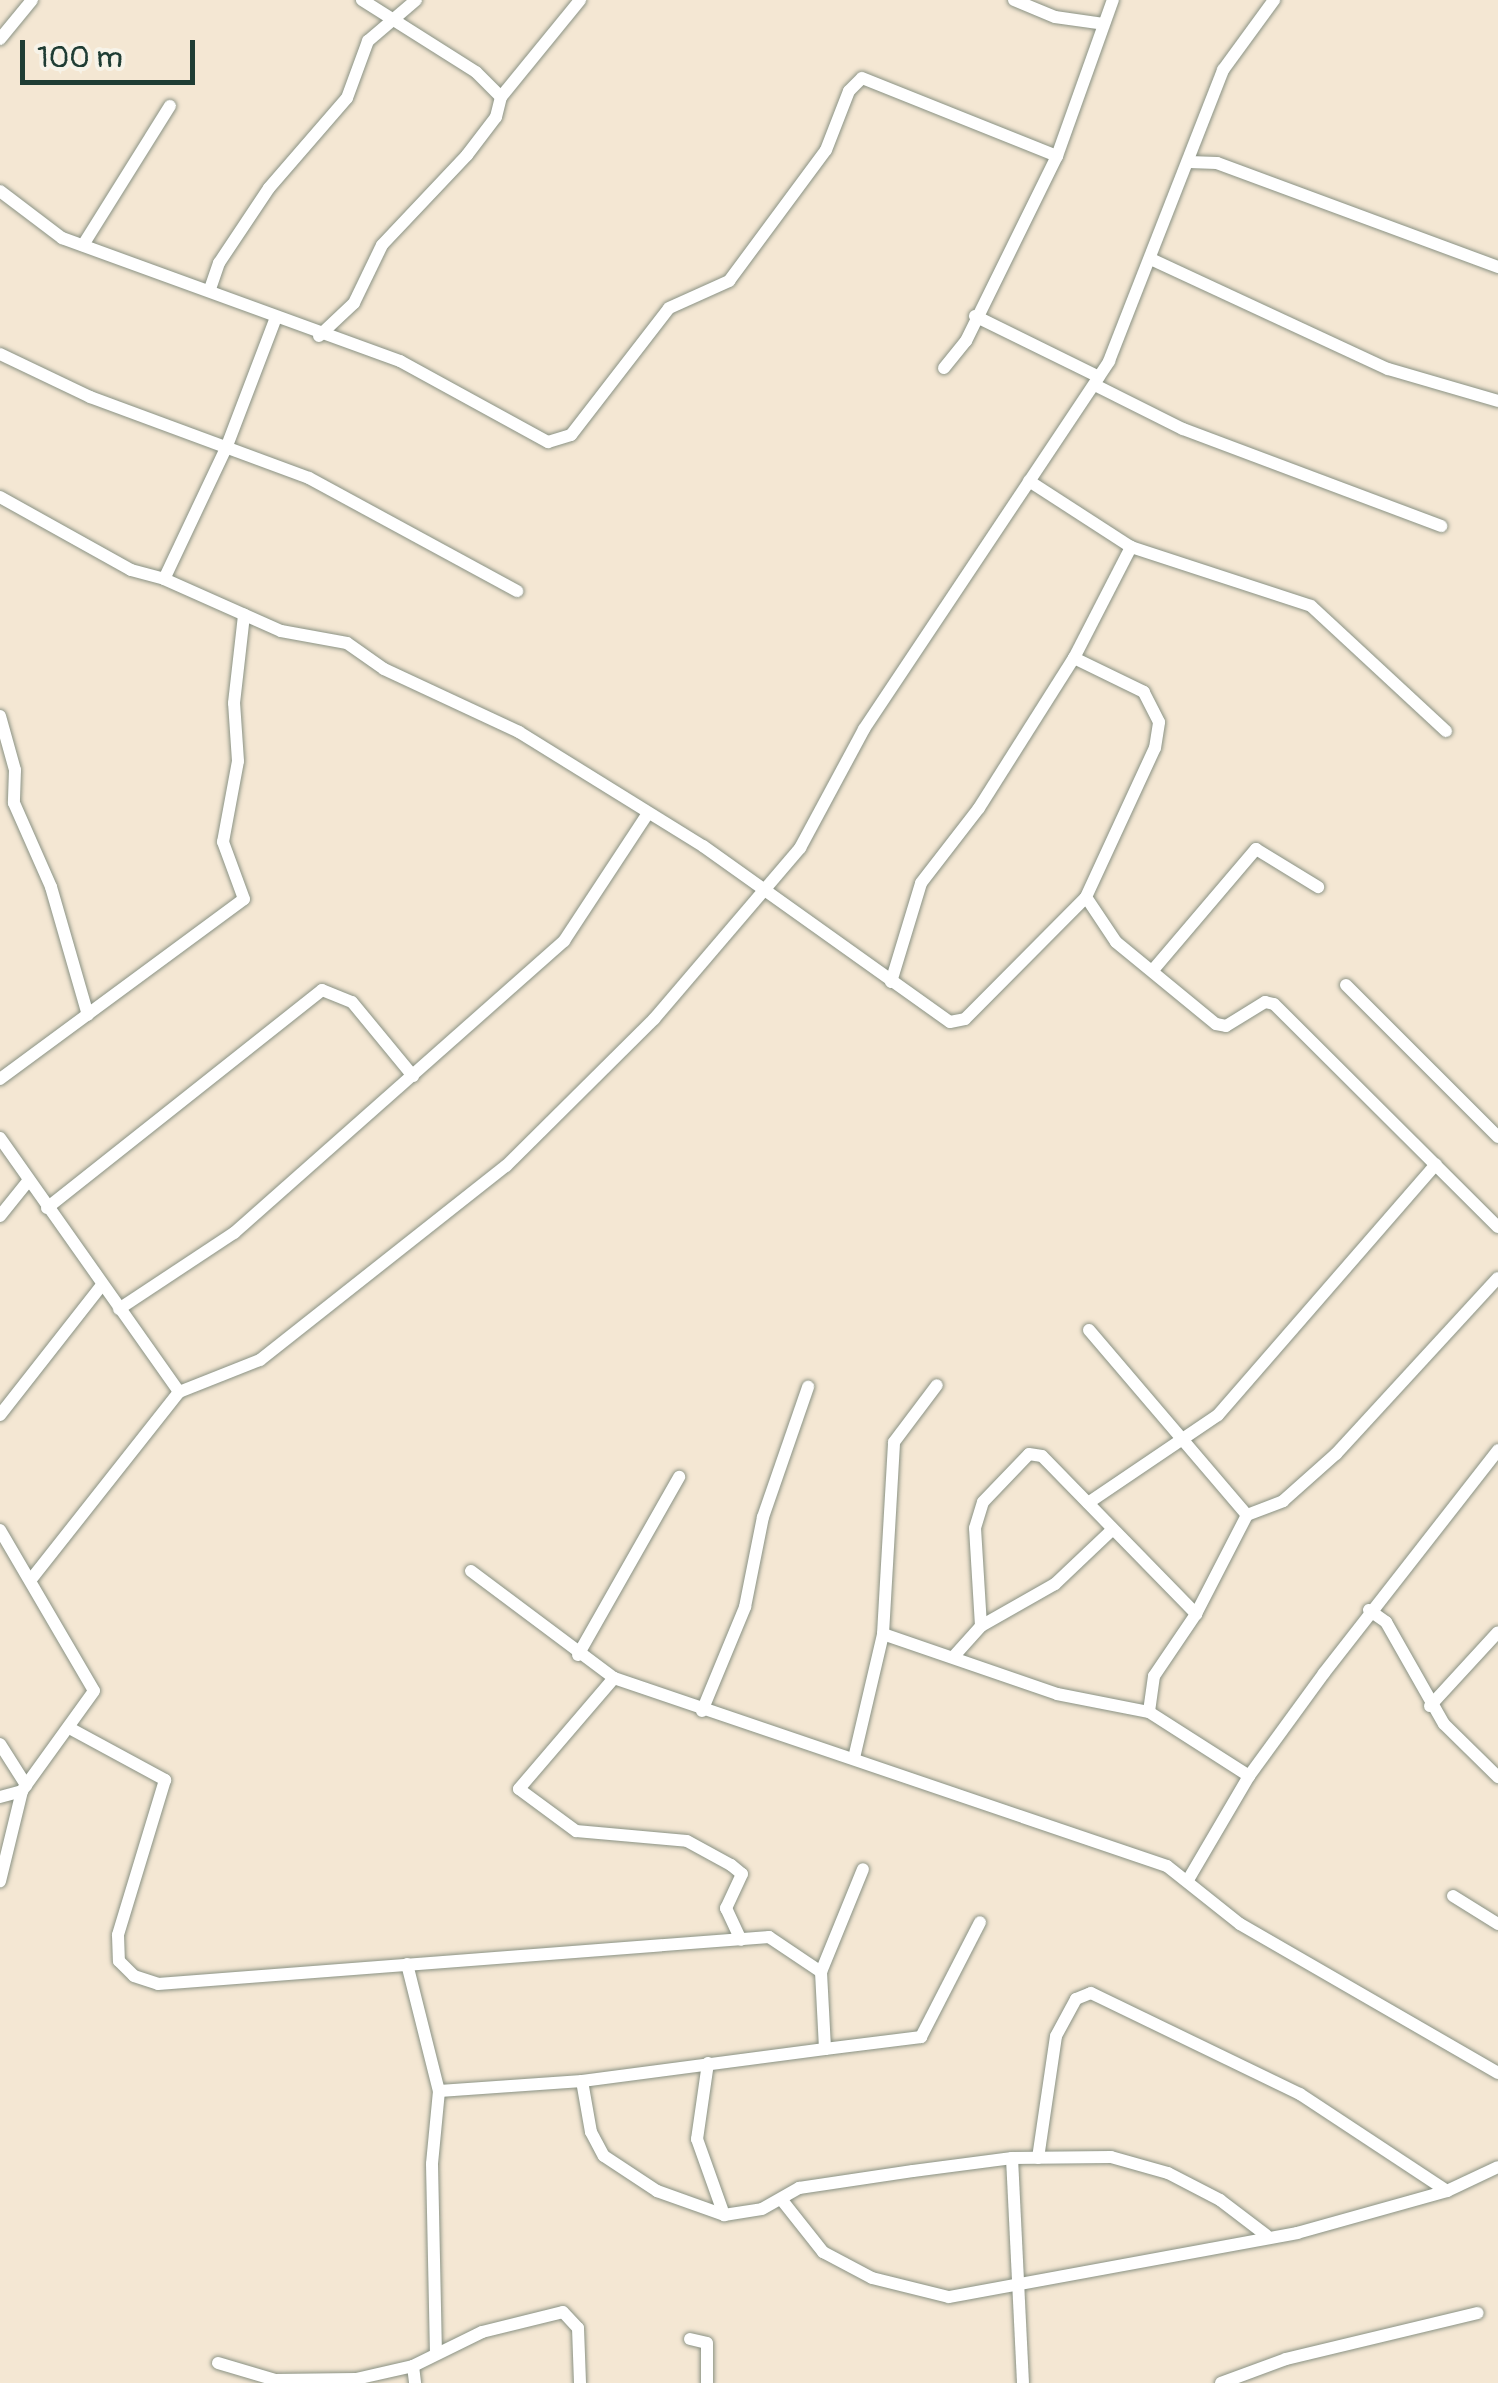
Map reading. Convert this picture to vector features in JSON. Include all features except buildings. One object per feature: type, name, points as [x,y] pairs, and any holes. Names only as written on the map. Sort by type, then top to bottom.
[{"type":"street","points":[[0,39],[32,0]]},
{"type":"street","points":[[362,0],[476,72],[501,97]]},
{"type":"street","points":[[210,289],[219,263],[269,188],[347,98],[368,41],[416,0]]},
{"type":"street","points":[[319,336],[354,304],[382,245],[418,214],[481,136],[501,97],[580,0]]},
{"type":"street","points":[[1014,0],[1055,17],[1104,24]]},
{"type":"street","points":[[944,368],[966,341],[1057,156],[1092,74],[1114,0]]},
{"type":"street","points":[[33,1578],[179,1392],[260,1360],[506,1166],[654,1019],[800,848],[864,729],[1097,381],[1153,260],[1232,52],[1274,0]]},
{"type":"street","points":[[0,191],[32,221],[83,245],[210,289],[275,320],[400,361],[548,442],[571,435],[668,308],[708,295],[756,250],[784,200],[826,150],[849,91],[862,78],[1057,156]]},
{"type":"street","points":[[83,245],[170,106]]},
{"type":"street","points":[[1189,162],[1217,163],[1498,267]]},
{"type":"street","points":[[1153,260],[1388,369],[1498,401]]},
{"type":"street","points":[[975,316],[1184,429],[1441,526]]},
{"type":"street","points":[[164,579],[227,446],[275,320]]},
{"type":"street","points":[[0,354],[90,397],[227,446],[339,492],[517,591]]},
{"type":"street","points":[[1029,481],[1132,546],[1311,606],[1446,731]]},
{"type":"street","points":[[0,497],[131,570],[164,579],[281,631],[347,642],[384,670],[519,732],[764,890],[942,1019],[966,1019],[1086,897],[1154,748],[1159,722],[1144,692],[1074,658]]},
{"type":"street","points":[[891,982],[920,883],[979,808],[1074,658],[1132,546]]},
{"type":"street","points":[[0,1079],[244,899],[222,842],[238,761],[234,703],[244,615]]},
{"type":"street","points":[[0,716],[14,770],[14,803],[51,887],[88,1015]]},
{"type":"street","points":[[119,1309],[234,1233],[564,941],[646,816]]},
{"type":"street","points":[[1153,970],[1256,849],[1318,887]]},
{"type":"street","points":[[1086,897],[1104,929],[1222,1026],[1266,1002],[1274,1004],[1498,1227]]},
{"type":"street","points":[[1346,985],[1498,1137]]},
{"type":"street","points":[[47,1208],[322,990],[352,1002],[413,1076]]},
{"type":"street","points":[[0,1138],[179,1392]]},
{"type":"street","points":[[1088,1503],[1175,1438],[1218,1415],[1436,1164]]},
{"type":"street","points":[[0,1216],[28,1181]]},
{"type":"street","points":[[1149,1712],[1154,1676],[1196,1614],[1247,1515],[1283,1501],[1336,1454],[1498,1278]]},
{"type":"street","points":[[0,1414],[102,1285]]},
{"type":"street","points":[[1089,1330],[1167,1417],[1175,1438],[1247,1515]]},
{"type":"street","points":[[854,1758],[883,1634],[894,1442],[937,1385]]},
{"type":"street","points":[[702,1711],[746,1607],[762,1517],[808,1387]]},
{"type":"street","points":[[1188,1880],[1249,1776],[1369,1610],[1498,1450]]},
{"type":"street","points":[[981,1626],[975,1528],[990,1495],[1029,1454],[1042,1456],[1196,1614]]},
{"type":"street","points":[[578,1655],[679,1477]]},
{"type":"street","points":[[0,1530],[91,1676],[94,1691],[72,1730],[24,1788],[0,1881]]},
{"type":"street","points":[[956,1655],[981,1626],[1055,1584],[1112,1530]]},
{"type":"street","points":[[471,1571],[578,1655],[614,1678],[702,1711],[854,1758],[878,1772],[1167,1866],[1240,1924],[1498,2073]]},
{"type":"street","points":[[1369,1610],[1386,1622],[1430,1706],[1498,1777]]},
{"type":"street","points":[[1430,1706],[1498,1632]]},
{"type":"street","points":[[883,1634],[956,1655],[1057,1694],[1149,1712],[1249,1776]]},
{"type":"street","points":[[614,1678],[519,1789],[576,1831],[687,1841],[731,1865],[742,1874],[726,1908],[741,1940]]},
{"type":"street","points":[[72,1730],[165,1780],[118,1935],[119,1961],[134,1976],[158,1984],[226,1984],[406,1964],[769,1937],[821,1972]]},
{"type":"street","points":[[0,1744],[24,1788]]},
{"type":"street","points":[[0,1796],[24,1788]]},
{"type":"street","points":[[825,2049],[821,1972],[863,1869]]},
{"type":"street","points":[[1453,1896],[1498,1924]]},
{"type":"street","points":[[439,2091],[582,2081],[921,2038],[980,1922]]},
{"type":"street","points":[[406,1964],[439,2091],[432,2164],[436,2353]]},
{"type":"street","points":[[1038,2158],[1056,2036],[1076,2000],[1091,1993],[1300,2094],[1447,2191]]},
{"type":"street","points":[[708,2063],[697,2139],[724,2215]]},
{"type":"street","points":[[582,2081],[591,2132],[604,2156],[657,2190],[724,2215],[737,2217],[799,2188],[1012,2158],[1038,2158],[1138,2162],[1220,2200],[1266,2235]]},
{"type":"street","points":[[1012,2158],[1023,2383]]},
{"type":"street","points":[[781,2199],[813,2244],[872,2278],[949,2298],[1016,2290],[1266,2235],[1297,2233],[1447,2191],[1498,2167]]},
{"type":"street","points":[[218,2364],[275,2380],[317,2382],[414,2366],[482,2332],[563,2312],[578,2328],[580,2383]]},
{"type":"street","points":[[1221,2383],[1286,2359],[1478,2314]]},
{"type":"street","points":[[690,2339],[707,2342],[707,2383]]},
{"type":"street","points":[[414,2366],[415,2383]]}]
